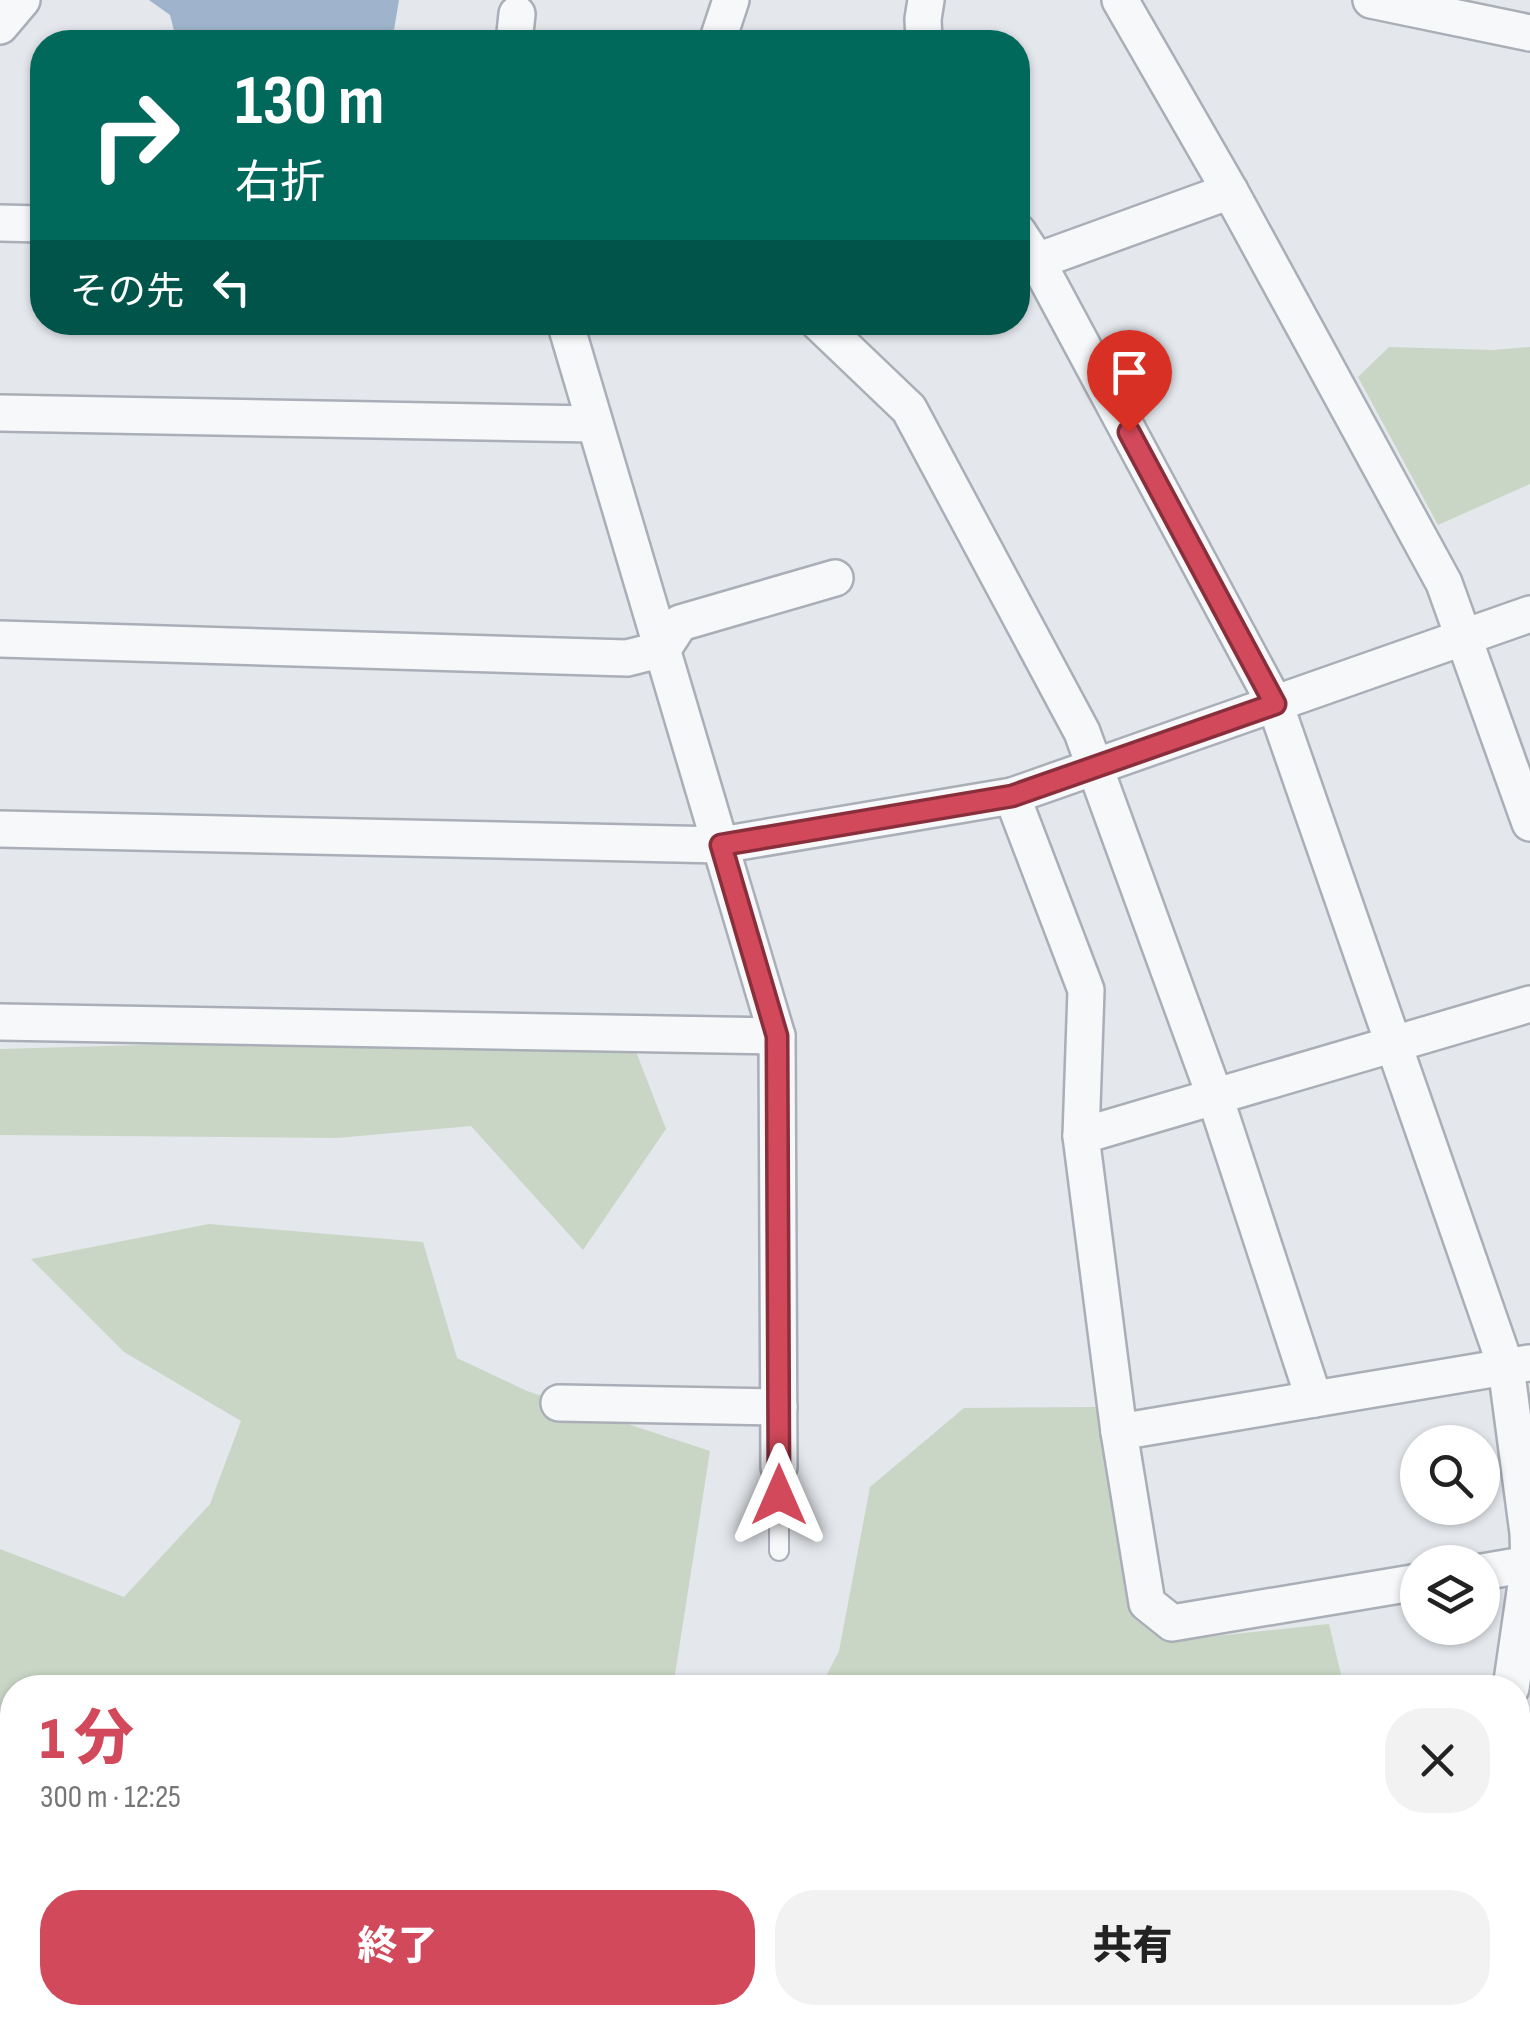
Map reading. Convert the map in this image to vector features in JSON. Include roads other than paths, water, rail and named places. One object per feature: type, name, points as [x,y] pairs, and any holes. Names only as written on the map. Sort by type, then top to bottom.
[{"type":"street","points":[[0,26],[22,0]]},
{"type":"street","points":[[721,30],[731,0]]},
{"type":"street","points":[[925,30],[926,0]]},
{"type":"street","points":[[1120,0],[1230,191],[1444,583],[1530,823]]},
{"type":"street","points":[[1371,0],[1530,33]]},
{"type":"street","points":[[1030,263],[1230,191]]},
{"type":"street","points":[[0,223],[30,224]]},
{"type":"street","points":[[1030,269],[1275,704],[1395,1042],[1518,1365],[1529,1564],[1513,1675]]},
{"type":"street","points":[[569,335],[777,1036],[779,1467]]},
{"type":"street","points":[[846,335],[909,408],[1082,732],[1214,1094],[1314,1399]]},
{"type":"street","points":[[0,413],[594,424]]},
{"type":"street","points":[[0,639],[627,658],[662,649],[680,623],[836,578]]},
{"type":"street","points":[[0,829],[721,845],[1012,796],[1530,614]]},
{"type":"street","points":[[1012,796],[1086,990],[1081,1136],[1119,1432],[1147,1603],[1172,1623],[1400,1585]]},
{"type":"street","points":[[1081,1136],[1530,1004]]},
{"type":"street","points":[[0,1022],[777,1036]]},
{"type":"street","points":[[1119,1432],[1518,1365]]},
{"type":"street","points":[[559,1402],[779,1407]]},
{"type":"street","points":[[1500,1569],[1529,1564]]},
{"type":"lane","points":[[779,1467],[779,1551]]},
{"type":"water","points":[[149,0],[399,0],[394,30],[174,30],[170,15]]}]
